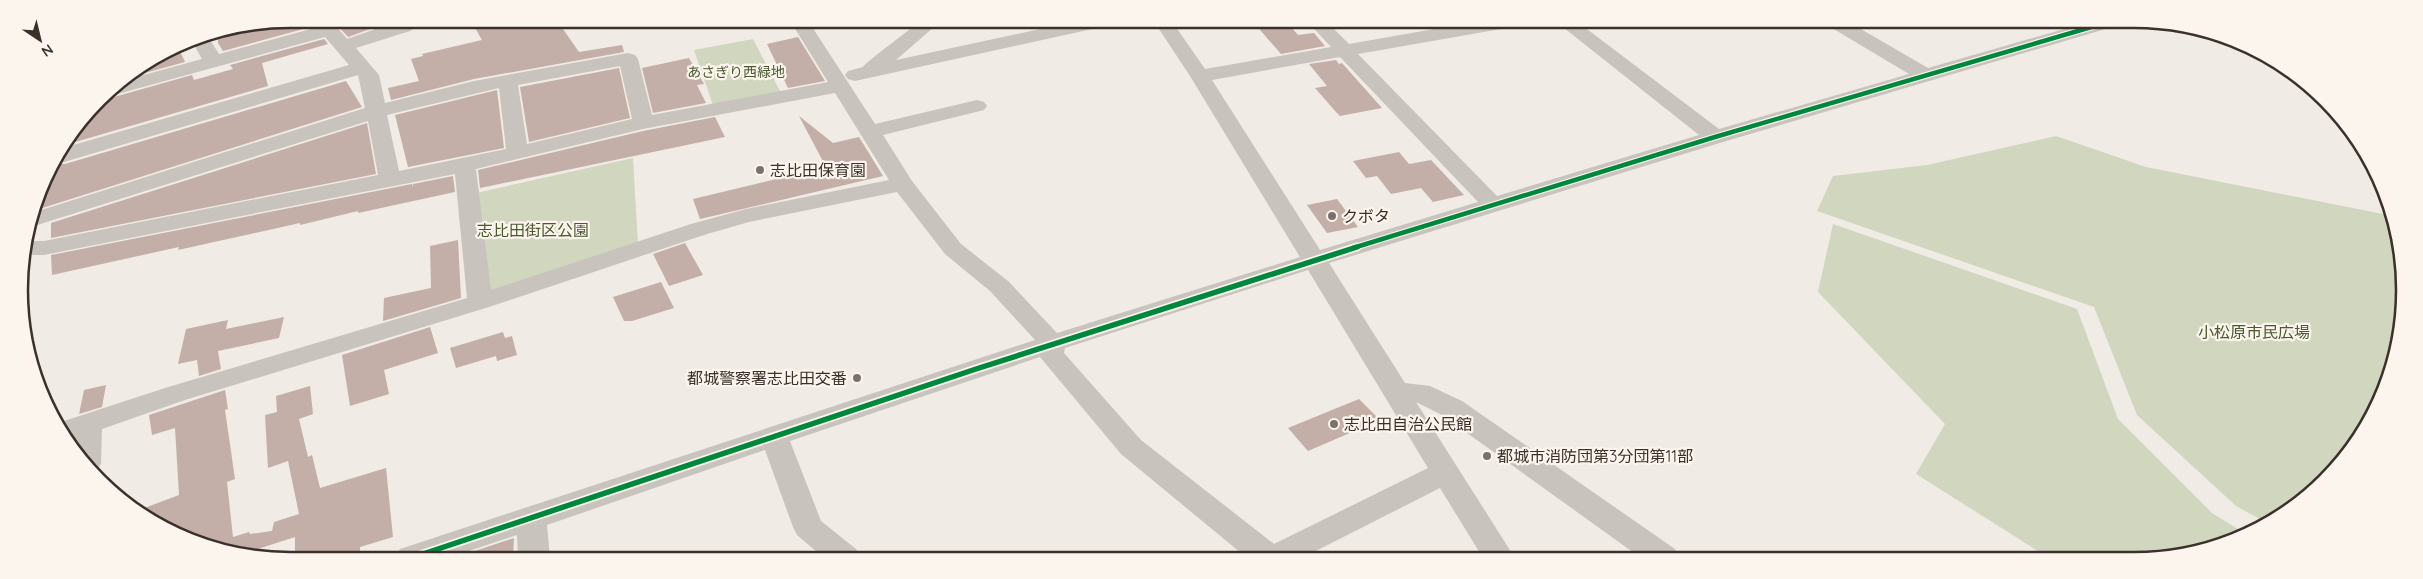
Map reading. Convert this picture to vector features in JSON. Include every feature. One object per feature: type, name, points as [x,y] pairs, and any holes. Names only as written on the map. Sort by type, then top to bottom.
[{"type":"street","points":[[125,86],[214,62],[312,28]]},
{"type":"street","points":[[328,28],[369,75],[390,179]]},
{"type":"street","points":[[344,46],[400,28]]},
{"type":"street","points":[[805,28],[843,80],[870,132],[903,184],[953,249],[1000,286],[1052,343],[1051,354],[1131,447],[1262,552]]},
{"type":"street","points":[[843,80],[882,62],[923,28]]},
{"type":"street","points":[[31,248],[44,248],[465,165],[643,123],[1071,28]]},
{"type":"street","points":[[1167,28],[1200,76],[1312,260],[1496,552]]},
{"type":"street","points":[[1323,28],[1493,205]]},
{"type":"street","points":[[1200,76],[1472,28]]},
{"type":"street","points":[[1573,28],[1715,136]]},
{"type":"street","points":[[1846,28],[1925,75]]},
{"type":"street","points":[[429,552],[1052,343],[1312,260],[1715,136],[2088,28]]},
{"type":"street","points":[[202,42],[214,62]]},
{"type":"street","points":[[37,219],[377,111],[508,81],[628,59],[643,123]]},
{"type":"street","points":[[65,154],[363,66]]},
{"type":"street","points":[[508,81],[517,152]]},
{"type":"street","points":[[870,132],[977,106]]},
{"type":"street","points":[[465,165],[480,302]]},
{"type":"street","points":[[81,448],[75,428],[176,394],[480,302],[699,229],[746,216],[903,184]]},
{"type":"street","points":[[1397,392],[1420,392],[1452,408],[1656,552]]},
{"type":"street","points":[[774,436],[808,527],[837,552]]},
{"type":"street","points":[[1286,552],[1446,472]]},
{"type":"street","points":[[531,519],[534,552]]},
{"type":"green space","name":"あさぎり西緑地","points":[[753,39],[781,93],[713,105],[694,50]]},
{"type":"green space","name":"小松原市民広場","points":[[2056,136],[2146,167],[2385,214],[2395,272],[2396,290],[2393,324],[2387,357],[2376,390],[2351,435],[2319,475],[2279,507],[2259,519],[2236,506],[2137,415],[2094,307],[1817,211],[1833,176],[1927,165]]},
{"type":"green space","name":"志比田街区公園","points":[[633,158],[638,245],[495,294],[487,291],[476,193]]},
{"type":"green space","points":[[1833,224],[2077,309],[2118,419],[2212,513],[2239,529],[2201,543],[2151,551],[2040,552],[1916,474],[1945,424],[1818,292]]},
{"type":"building","points":[[307,28],[223,51],[218,43],[218,37],[255,30]]},
{"type":"building","points":[[340,28],[373,28],[348,37]]},
{"type":"building","points":[[475,28],[562,28],[579,52],[622,45],[624,52],[474,79],[391,100],[388,88],[419,81],[411,59],[423,56],[422,54],[482,40]]},
{"type":"building","points":[[1258,28],[1292,28],[1298,35],[1314,33],[1325,46],[1281,54]]},
{"type":"building","points":[[798,37],[825,81],[788,88],[767,44]]},
{"type":"building","points":[[324,39],[328,44],[262,63],[268,86],[73,143],[104,104],[112,97],[192,75],[194,80],[233,69],[230,65]]},
{"type":"building","points":[[180,52],[185,62],[141,74]]},
{"type":"building","points":[[689,58],[704,84],[697,85],[706,103],[653,113],[642,68]]},
{"type":"building","points":[[1336,60],[1339,64],[1342,63],[1382,108],[1340,116],[1336,112],[1315,88],[1327,86],[1309,64]]},
{"type":"building","points":[[619,68],[630,118],[529,142],[520,87]]},
{"type":"building","points":[[346,81],[362,107],[40,209],[47,189],[60,164]]},
{"type":"building","points":[[497,90],[504,148],[408,167],[395,115]]},
{"type":"building","points":[[799,116],[833,143],[859,137],[883,176],[700,219],[693,199],[826,167]]},
{"type":"building","points":[[715,117],[725,137],[480,188],[478,170],[643,131]]},
{"type":"building","points":[[367,123],[376,174],[51,238],[51,223]]},
{"type":"building","points":[[1399,152],[1409,164],[1431,160],[1464,195],[1433,202],[1421,188],[1391,194],[1377,176],[1366,178],[1353,161]]},
{"type":"building","points":[[453,176],[455,192],[178,250],[179,247],[52,275],[51,255],[412,184],[413,187],[413,184]]},
{"type":"building","name":"クボタ","points":[[1337,199],[1358,227],[1327,233],[1307,205]]},
{"type":"building","points":[[458,240],[461,298],[383,321],[384,298],[431,288],[430,246]]},
{"type":"building","points":[[685,243],[703,275],[669,286],[653,254]]},
{"type":"building","points":[[661,282],[674,308],[632,321],[624,321],[613,297]]},
{"type":"building","points":[[284,317],[279,338],[218,351],[221,369],[199,376],[197,360],[178,364],[186,329],[228,320],[226,329]]},
{"type":"building","points":[[430,327],[438,353],[384,370],[389,394],[350,406],[342,355]]},
{"type":"building","points":[[503,332],[505,338],[512,336],[517,355],[497,361],[496,356],[456,368],[450,348]]},
{"type":"building","points":[[106,385],[102,407],[79,414],[84,390]]},
{"type":"building","points":[[310,386],[313,414],[299,419],[308,457],[312,455],[320,488],[386,468],[393,537],[360,547],[360,552],[295,552],[295,537],[255,549],[222,543],[189,532],[145,508],[179,495],[175,428],[152,435],[149,415],[225,390],[228,409],[225,410],[235,479],[227,482],[233,537],[249,532],[250,534],[272,531],[274,522],[299,514],[288,461],[268,468],[265,415],[277,412],[276,396]]},
{"type":"building","name":"志比田自治公民館","points":[[1359,399],[1380,420],[1308,451],[1288,428]]},
{"type":"building","points":[[514,538],[513,552],[472,552]]},
{"type":"cycle path","points":[[429,552],[976,369],[1320,258],[1715,137],[2088,28]]},
{"type":"place","name":"志比田保育園","points":[[760,170]]},
{"type":"place","name":"クボタ","points":[[1332,216]]},
{"type":"place","name":"都城警察署志比田交番","points":[[857,378]]},
{"type":"place","name":"志比田自治公民館","points":[[1334,424]]},
{"type":"place","name":"都城市消防団第3分団第11部","points":[[1487,456]]}]
